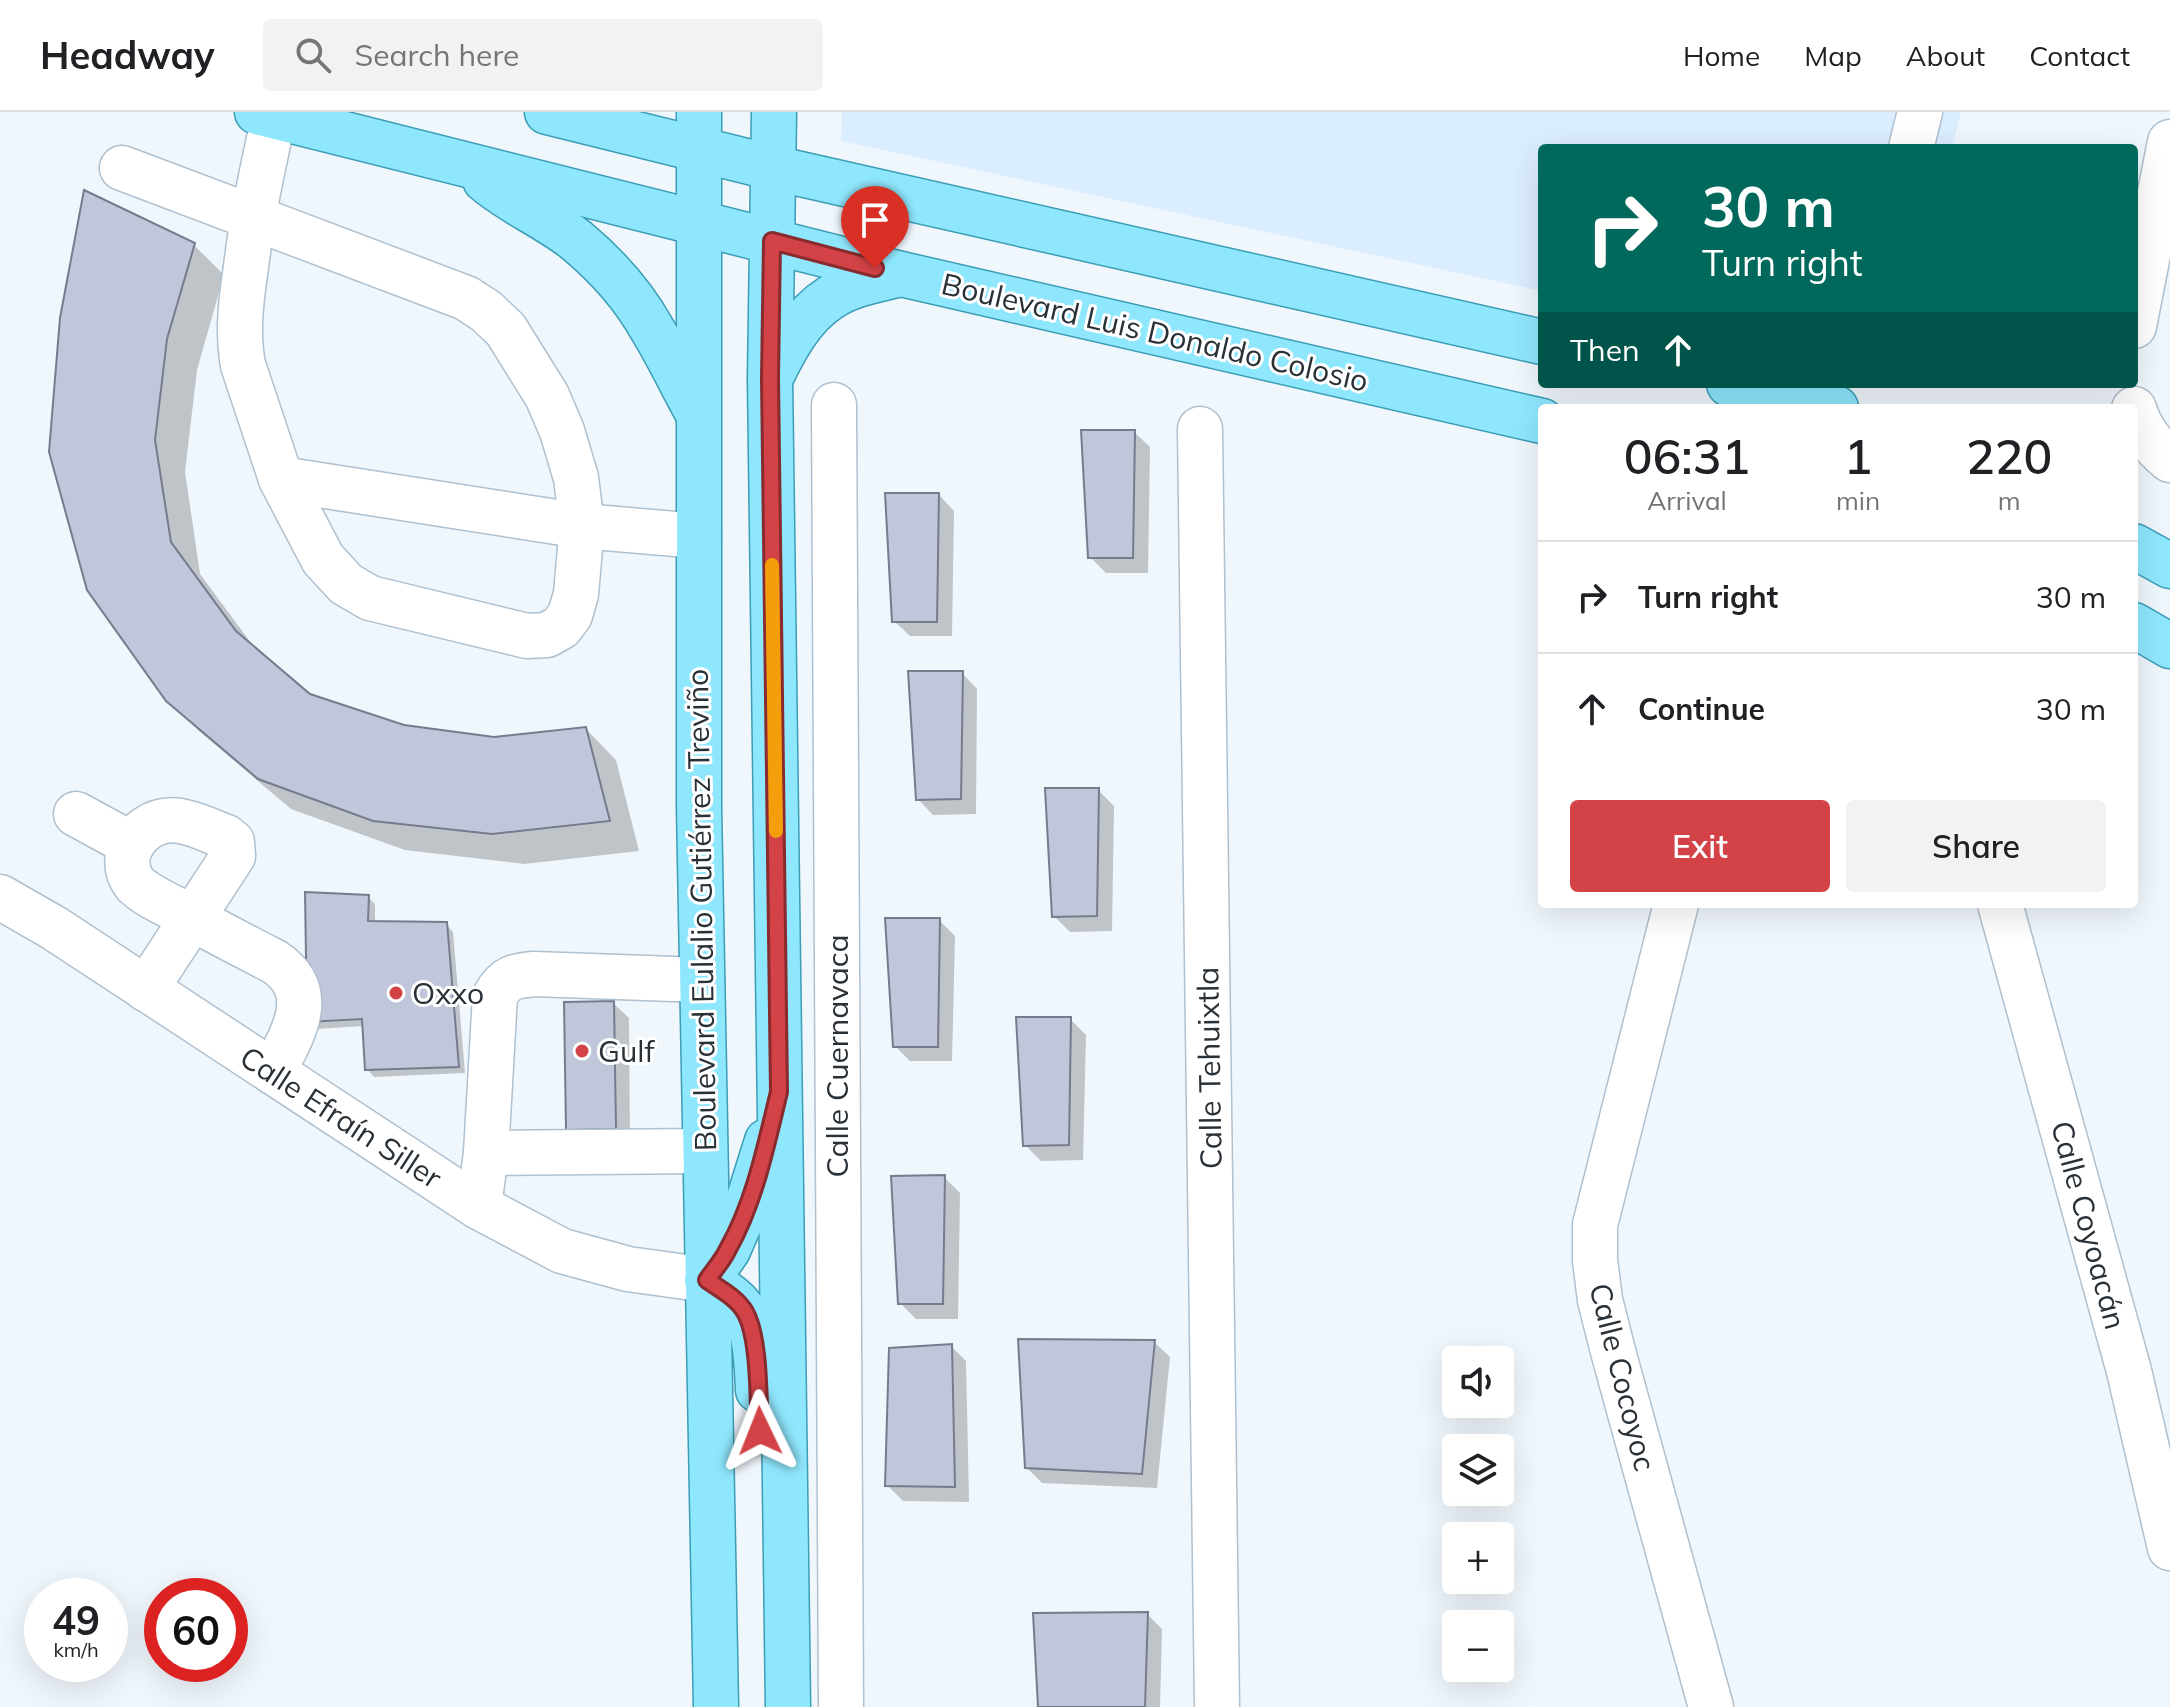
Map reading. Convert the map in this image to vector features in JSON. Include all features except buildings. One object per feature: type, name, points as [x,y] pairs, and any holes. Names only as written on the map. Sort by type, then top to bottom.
[{"type":"main road","points":[[547,112],[698,131],[774,168],[1538,341]]},
{"type":"main road","points":[[774,112],[770,379],[788,1707]]},
{"type":"main road","name":"Boulevard Luis Donaldo Colosio","points":[[266,114],[901,274],[1538,420]]},
{"type":"main road","name":"Boulevard Eulalio Gutiérrez Treviño","points":[[698,131],[699,807],[716,1707]]},
{"type":"main road","points":[[468,166],[512,200],[574,239],[604,265],[631,296],[653,329],[698,413]]},
{"type":"main road","points":[[770,379],[787,344],[807,318],[830,297],[860,284],[901,274]]},
{"type":"main road","points":[[1747,388],[1818,404]]},
{"type":"main road","points":[[2138,548],[2170,566]]},
{"type":"main road","points":[[2138,627],[2170,646]]},
{"type":"main road","points":[[778,1707],[768,1661],[757,1373],[751,1328],[745,1311],[732,1297],[707,1280],[728,1250],[745,1211],[762,1163],[779,1092]]},
{"type":"street","points":[[1912,144],[1920,112]]},
{"type":"street","points":[[122,168],[252,218],[466,298],[506,330],[547,396],[562,431],[576,478],[582,526],[576,594],[570,615],[561,627],[547,635],[527,636],[370,598],[346,584],[323,559],[281,479],[241,352],[239,328],[242,298],[252,218],[266,114]]},
{"type":"street","points":[[2138,306],[2170,142]]},
{"type":"street","name":"Calle Cuernavaca","points":[[834,405],[841,1707]]},
{"type":"street","points":[[2138,413],[2162,454],[2170,460]]},
{"type":"street","name":"Calle Tehuixtla","points":[[1200,429],[1217,1707]]},
{"type":"street","points":[[281,479],[582,526],[699,536]]},
{"type":"street","points":[[76,814],[131,844]]},
{"type":"street","points":[[146,989],[194,919],[233,856],[232,842],[226,837],[180,821],[152,825],[139,833],[131,844],[128,872],[146,893],[194,919],[275,962],[287,971],[297,987],[297,1025],[273,1072]]},
{"type":"street","name":"Calle Efraín Siller","points":[[0,897],[54,928],[479,1207],[562,1251],[628,1269],[707,1280]]},
{"type":"street","name":"Calle Cocoyoc","points":[[1675,908],[1595,1225],[1595,1260],[1600,1300],[1614,1355],[1711,1707]]},
{"type":"street","name":"Calle Coyoacán","points":[[2001,908],[2125,1356],[2170,1548]]},
{"type":"street","points":[[479,1207],[486,1153],[495,996],[502,983],[517,975],[534,974],[702,980]]},
{"type":"street","points":[[486,1153],[704,1151]]},
{"type":"shaded area","points":[[842,112],[1961,112],[1953,144],[1538,144],[1538,290],[841,141]]},
{"type":"slow traffic","points":[[772,565],[776,831]]},
{"type":"place","name":"Oxxo","points":[[396,993]]},
{"type":"place","name":"Gulf","points":[[582,1051]]},
{"type":"route","points":[[760,1431],[751,1328],[745,1311],[732,1297],[707,1280],[728,1250],[745,1211],[762,1163],[779,1092],[770,379],[772,241],[875,268]]}]
